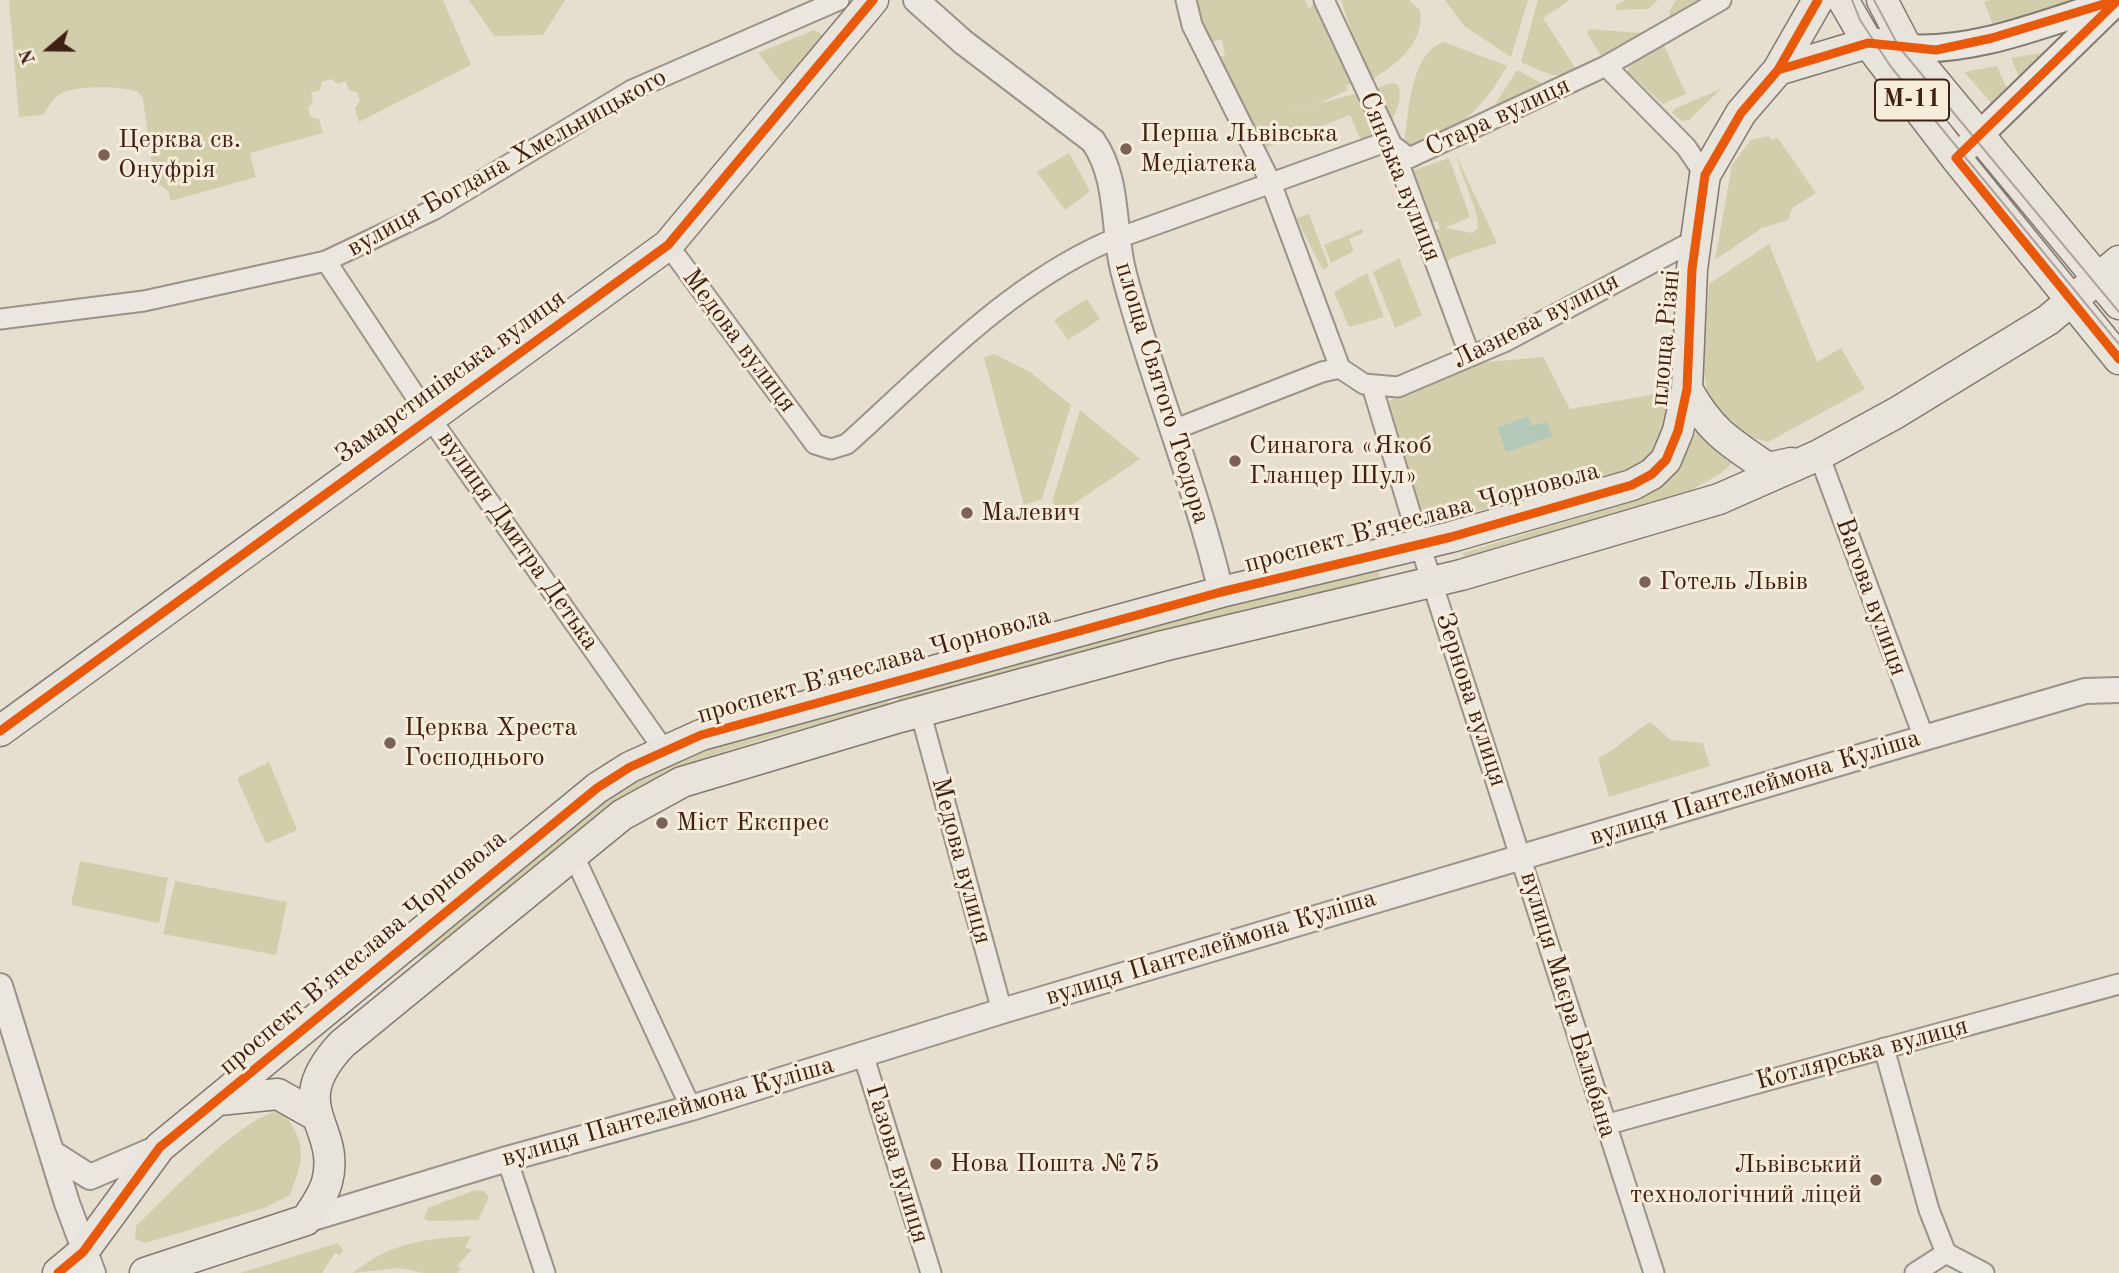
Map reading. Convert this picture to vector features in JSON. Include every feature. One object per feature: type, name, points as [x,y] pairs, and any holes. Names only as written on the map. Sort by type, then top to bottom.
[{"type":"main road","name":"Замарстинівська вулиця","points":[[0,731],[668,245],[873,0]]},
{"type":"main road","points":[[1705,175],[1741,113],[1778,70],[1818,0]]},
{"type":"main road","name":"М-11","points":[[1843,0],[1868,43],[1956,158],[2119,359]]},
{"type":"main road","name":"М-11","points":[[1882,0],[1907,48],[1979,135],[2109,270],[2119,303]]},
{"type":"main road","points":[[1778,70],[1868,43],[1936,50],[1992,38],[2118,0]]},
{"type":"main road","points":[[1956,158],[2118,0]]},
{"type":"main road","name":"площа Різні","points":[[1632,485],[1653,474],[1666,460],[1678,431],[1687,388],[1695,240],[1705,175]]},
{"type":"main road","points":[[145,1273],[306,1220],[328,1180],[327,1146],[315,1115],[316,1086],[326,1061],[342,1044],[622,815],[682,782],[920,711],[1163,646],[1432,581],[1719,499],[1819,455],[2048,320],[2109,270]]},
{"type":"main road","name":"площа Різні","points":[[1687,388],[1703,419],[1731,443],[1768,468],[1819,455]]},
{"type":"main road","name":"проспект Вʼячеслава Чорновола","points":[[58,1273],[88,1262],[160,1147],[548,826],[619,774],[664,750],[701,735],[1221,592],[1420,545],[1632,485]]},
{"type":"main road","points":[[219,1100],[278,1094],[315,1115]]},
{"type":"street","name":"вулиця Богдана Хмельницького","points":[[0,319],[144,301],[326,261],[435,209],[632,90],[839,0]]},
{"type":"street","points":[[916,0],[963,42],[1093,141],[1104,157],[1111,175],[1117,239],[1380,144],[1392,145]]},
{"type":"street","points":[[1186,0],[1192,25],[1271,183],[1340,368],[1364,384],[1373,386]]},
{"type":"street","name":"Сянська вулиця","points":[[1324,0],[1392,145],[1470,356]]},
{"type":"street","name":"Стара вулиця","points":[[1392,145],[1409,158],[1606,66],[1721,0]]},
{"type":"street","points":[[814,11],[829,12],[841,25],[843,38]]},
{"type":"street","points":[[1606,66],[1686,147],[1705,175]]},
{"type":"street","name":"площа Святого Теодора","points":[[847,444],[1010,300],[1067,260],[1117,239],[1124,274],[1221,592]]},
{"type":"street","name":"Лазнева вулиця","points":[[1373,386],[1398,387],[1470,356],[1695,240]]},
{"type":"street","name":"Медова вулиця","points":[[668,245],[815,444],[831,449],[847,444]]},
{"type":"street","name":"вулиця Дмитра Детька","points":[[326,261],[430,417],[664,750]]},
{"type":"street","points":[[1173,430],[1322,372],[1340,368]]},
{"type":"street","name":"Зернова вулиця","points":[[1373,386],[1420,545],[1521,856]]},
{"type":"street","name":"Вагова вулиця","points":[[1819,455],[1924,737]]},
{"type":"street","name":"вулиця Пантелеймона Куліша","points":[[306,1220],[507,1158],[691,1108],[1002,1011],[1924,737],[2085,691],[2119,690]]},
{"type":"street","name":"Медова вулиця","points":[[920,711],[1002,1011]]},
{"type":"street","points":[[573,854],[691,1108]]},
{"type":"street","name":"вулиця Маєра Балабана","points":[[1521,856],[1654,1273]]},
{"type":"street","name":"Котлярська вулиця","points":[[1605,1125],[2119,984]]},
{"type":"street","points":[[0,986],[88,1262]]},
{"type":"street","points":[[1884,1048],[1929,1210],[1947,1252],[1984,1273]]},
{"type":"street","name":"Газова вулиця","points":[[863,1054],[931,1273]]},
{"type":"street","name":"проспект Вʼячеслава Чорновола","points":[[54,1154],[90,1177],[160,1147]]},
{"type":"street","points":[[507,1158],[545,1273]]},
{"type":"street","points":[[1915,1273],[1947,1252]]},
{"type":"shaded area","points":[[9,0],[443,0],[471,65],[359,122],[355,108],[360,101],[358,93],[349,90],[346,81],[338,84],[331,79],[322,82],[320,90],[311,93],[313,101],[308,108],[310,117],[319,119],[323,133],[250,153],[256,177],[171,201],[168,191],[154,181],[143,99],[138,92],[120,88],[72,90],[56,97],[43,115],[19,117]]},
{"type":"shaded area","points":[[469,0],[565,0],[543,35],[494,36]]},
{"type":"shaded area","points":[[1187,0],[1305,0],[1309,9],[1317,0],[1355,83],[1345,86],[1348,90],[1320,103],[1278,115],[1358,93],[1373,136],[1361,140],[1350,115],[1265,148],[1217,57],[1225,56],[1222,39],[1209,43]]},
{"type":"shaded area","points":[[1341,0],[1409,0],[1420,10],[1418,34],[1413,44],[1388,69],[1368,82]]},
{"type":"shaded area","points":[[1445,0],[1528,0],[1511,57],[1464,26]]},
{"type":"shaded area","points":[[1538,0],[1570,0],[1543,18],[1580,75],[1558,76],[1521,62]]},
{"type":"shaded area","points":[[1625,0],[1658,0],[1648,9],[1616,10],[1616,5]]},
{"type":"shaded area","points":[[1676,0],[1699,0],[1670,16],[1669,12]]},
{"type":"shaded area","points":[[2076,0],[2065,8],[1992,23],[1984,2]]},
{"type":"shaded area","points":[[1589,29],[1640,33],[1642,37],[1603,59],[1587,33]]},
{"type":"shaded area","points":[[814,30],[823,35],[825,41],[786,89],[758,53]]},
{"type":"shaded area","points":[[1444,42],[1507,66],[1479,106],[1457,126],[1415,152],[1404,143],[1413,85],[1424,58],[1433,48]]},
{"type":"shaded area","points":[[1663,43],[1686,94],[1663,104],[1627,72],[1630,65]]},
{"type":"shaded area","points":[[2055,51],[2020,79],[2011,58]]},
{"type":"shaded area","points":[[1997,66],[2008,91],[1995,107],[1964,72]]},
{"type":"shaded area","points":[[1517,70],[1552,89],[1489,114]]},
{"type":"shaded area","points":[[1392,83],[1398,85],[1400,97],[1395,114],[1385,130],[1372,90]]},
{"type":"shaded area","points":[[1721,89],[1689,120],[1682,121],[1672,113],[1674,109]]},
{"type":"shaded area","points":[[1769,136],[1772,141],[1777,137],[1816,193],[1792,208],[1788,220],[1762,228],[1715,260],[1732,165],[1751,140]]},
{"type":"shaded area","points":[[1069,153],[1090,191],[1065,210],[1037,172]]},
{"type":"shaded area","points":[[1456,155],[1497,243],[1451,258],[1446,264],[1428,232],[1440,229],[1438,222],[1430,222],[1412,171],[1449,158],[1470,217],[1445,228],[1472,233],[1478,228],[1478,222]]},
{"type":"shaded area","points":[[1309,214],[1329,267],[1323,270],[1296,218]]},
{"type":"shaded area","points":[[1362,229],[1363,233],[1349,239],[1354,251],[1331,263],[1324,245]]},
{"type":"shaded area","points":[[1769,244],[1817,362],[1841,348],[1865,389],[1768,442],[1741,432],[1722,418],[1711,400],[1705,380],[1703,357],[1709,284]]},
{"type":"shaded area","points":[[1399,258],[1422,315],[1395,328],[1373,272]]},
{"type":"shaded area","points":[[1367,273],[1384,317],[1349,327],[1334,292]]},
{"type":"shaded area","points":[[1087,299],[1100,319],[1068,340],[1054,320]]},
{"type":"shaded area","points":[[994,354],[1030,372],[1071,405],[1042,499],[1024,505],[984,358]]},
{"type":"shaded area","points":[[1543,357],[1570,409],[1651,395],[1679,386],[1674,431],[1643,472],[1544,500],[1417,520],[1383,404],[1467,364]]},
{"type":"shaded area","points":[[1080,410],[1140,459],[1060,513],[1052,502]]},
{"type":"shaded area","points":[[1528,416],[1531,426],[1547,422],[1552,436],[1508,452],[1498,428]]},
{"type":"shaded area","points":[[1697,430],[1732,463],[1720,474],[1691,490],[1664,500],[1464,559],[1463,553],[1630,502],[1665,483],[1682,461]]},
{"type":"shaded area","points":[[1378,569],[1380,578],[1240,612],[899,703],[897,695],[1236,604]]},
{"type":"shaded area","points":[[887,698],[890,705],[747,744],[677,770],[644,786],[612,805],[424,956],[418,956],[605,798],[638,779],[672,763],[742,737]]},
{"type":"shaded area","points":[[1650,722],[1671,740],[1703,743],[1710,766],[1609,797],[1598,758]]},
{"type":"shaded area","points":[[269,762],[297,830],[266,844],[237,778]]},
{"type":"shaded area","points":[[80,861],[168,878],[159,923],[71,905]]},
{"type":"shaded area","points":[[175,881],[287,902],[276,955],[163,934]]},
{"type":"shaded area","points":[[282,1110],[296,1133],[301,1151],[299,1170],[290,1195],[264,1208],[145,1243],[135,1239],[136,1226],[206,1159],[246,1127]]},
{"type":"shaded area","points":[[475,1190],[484,1191],[489,1197],[478,1220],[428,1221],[424,1218],[428,1208]]},
{"type":"shaded area","points":[[471,1236],[465,1247],[472,1250],[457,1266],[461,1269],[457,1273],[424,1273],[398,1268],[353,1273],[380,1255],[409,1244],[439,1238]]},
{"type":"shaded area","points":[[338,1243],[343,1250],[340,1255],[335,1253],[322,1273],[240,1273]]},
{"type":"tram line","points":[[0,735],[669,248],[877,0]]},
{"type":"tram line","points":[[1852,0],[1860,20],[1891,67],[2119,344]]},
{"type":"tram line","points":[[1874,0],[1899,47],[2119,312]]},
{"type":"cycle path","points":[[0,731],[668,245],[873,0]]},
{"type":"cycle path","points":[[58,1273],[83,1252],[160,1147],[597,788],[630,767],[701,735],[1221,592],[1451,537],[1632,485],[1652,474],[1666,460],[1678,431],[1687,389],[1692,269],[1705,175],[1741,113],[1778,70],[1818,0]]},
{"type":"cycle path","points":[[2118,0],[1956,158],[2119,359]]},
{"type":"cycle path","points":[[1778,70],[1868,43],[1936,50],[1992,38],[2114,1]]},
{"type":"place","name":"Перша Львівська Медіатека","points":[[1126,149]]},
{"type":"place","name":"Церква св. Онуфрія","points":[[104,155]]},
{"type":"place","name":"Синагога «Якоб Гланцер Шул»","points":[[1235,461]]},
{"type":"place","name":"Малевич","points":[[967,513]]},
{"type":"place","name":"Готель Львів","points":[[1645,582]]},
{"type":"place","name":"Церква Хреста Господнього","points":[[390,743]]},
{"type":"place","name":"Міст Експрес","points":[[662,823]]},
{"type":"place","name":"Нова Пошта №75","points":[[936,1164]]},
{"type":"place","name":"Львівський технологічний ліцей","points":[[1876,1180]]}]
